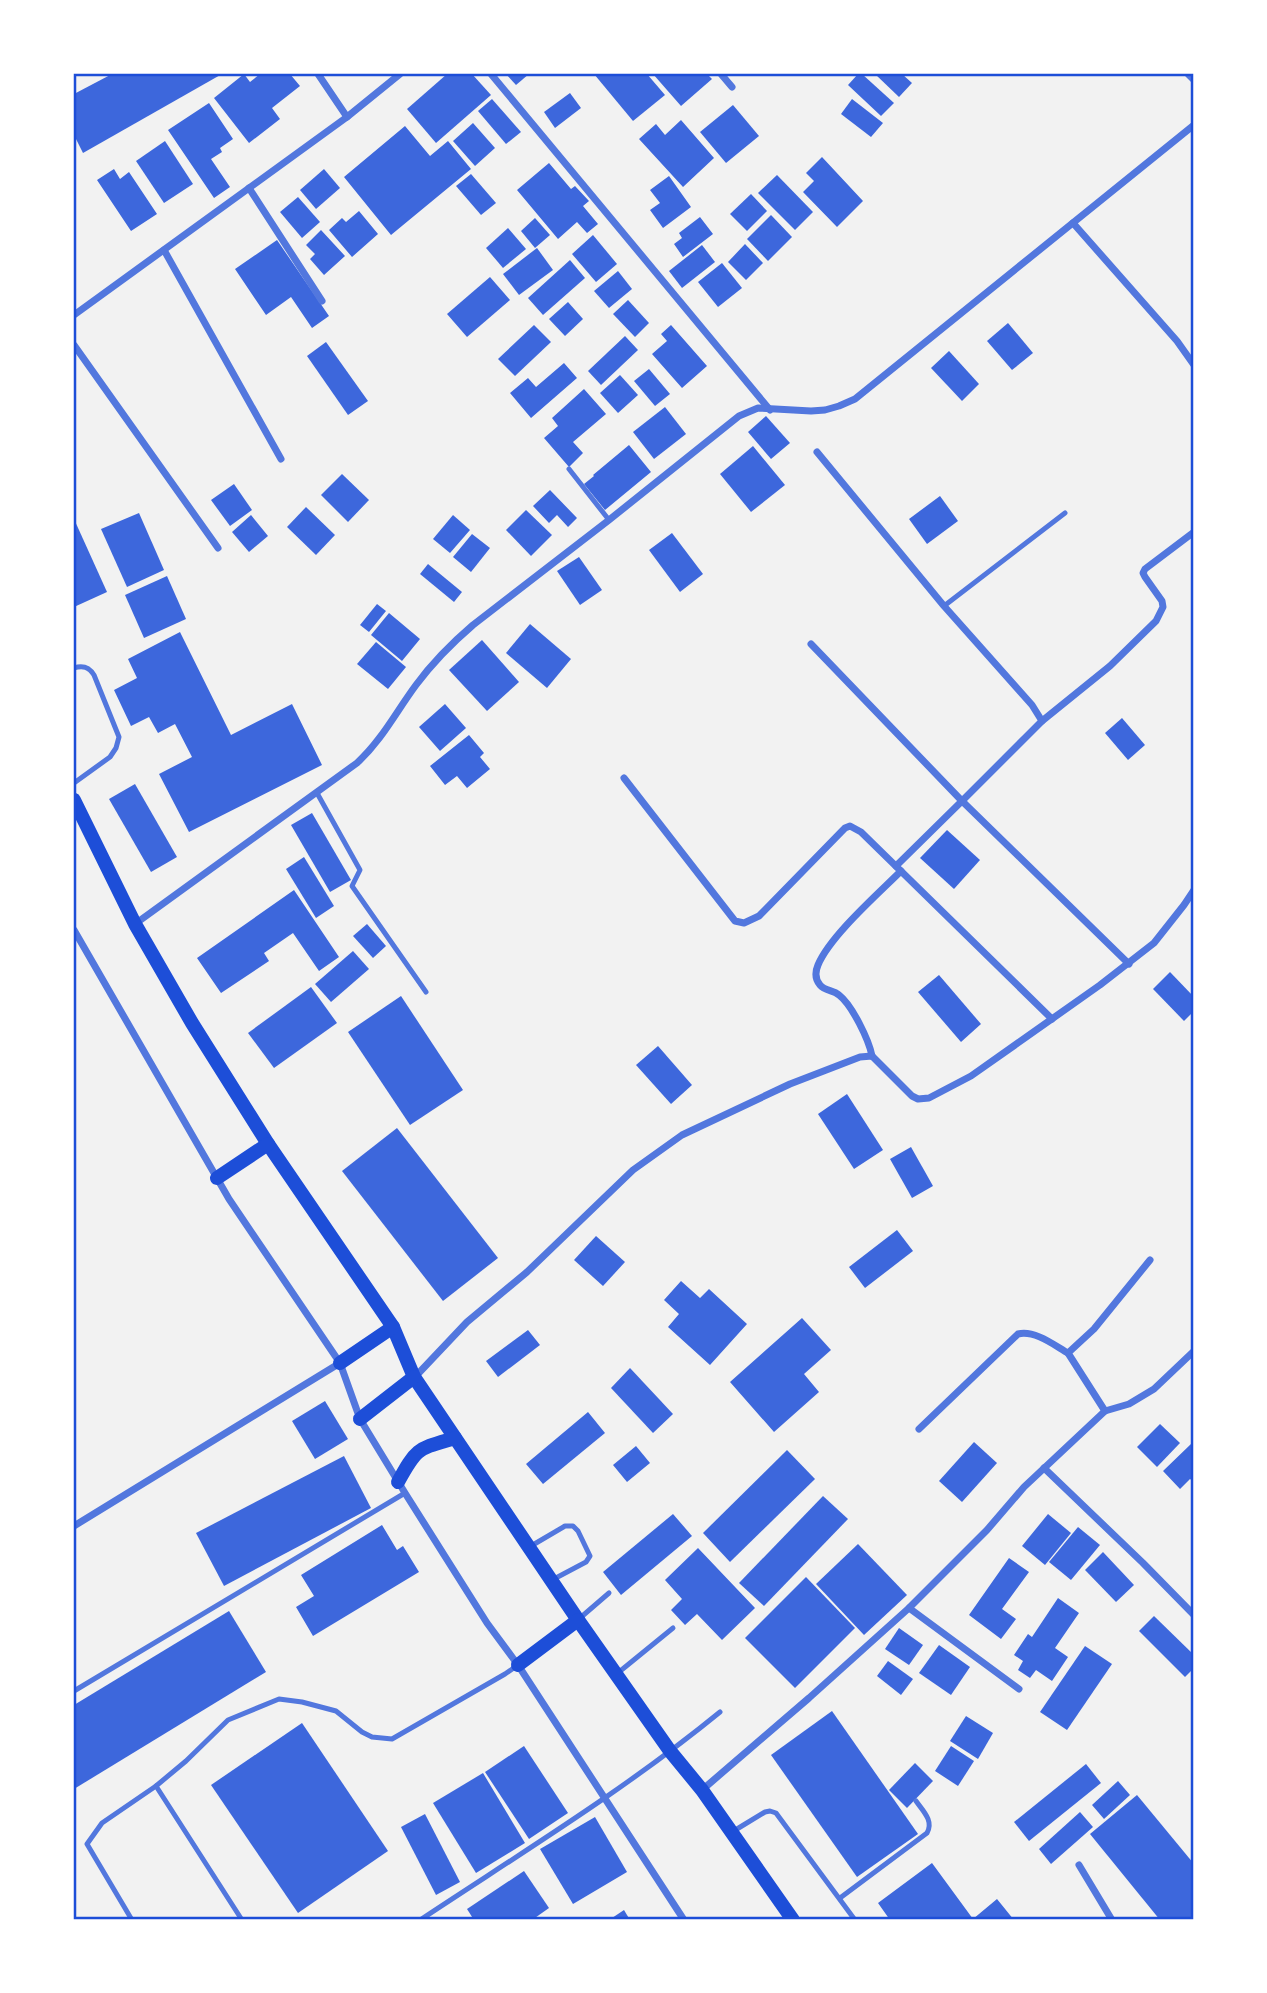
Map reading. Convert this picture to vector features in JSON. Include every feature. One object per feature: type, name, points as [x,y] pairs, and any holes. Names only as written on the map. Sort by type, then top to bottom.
[{"type":"main road","points":[[74,800],[135,924],[192,1023],[268,1144],[393,1327],[414,1377],[578,1620],[793,1920]]},
{"type":"main road","points":[[217,1178],[268,1144]]},
{"type":"main road","points":[[340,1363],[393,1327]]},
{"type":"main road","points":[[360,1419],[414,1377]]},
{"type":"main road","points":[[402,1488],[412,1457],[423,1447],[455,1438]]},
{"type":"main road","points":[[518,1665],[578,1620]]},
{"type":"street","points":[[318,74],[347,117]]},
{"type":"street","points":[[74,315],[347,117],[400,74]]},
{"type":"street","points":[[491,74],[770,410]]},
{"type":"street","points":[[721,74],[732,87]]},
{"type":"street","points":[[1188,74],[1194,80]]},
{"type":"street","points":[[135,924],[357,763],[372,750],[415,686],[453,642],[739,416],[758,408],[825,410],[855,399],[1194,125]]},
{"type":"street","points":[[249,188],[322,301]]},
{"type":"street","points":[[1073,223],[1177,341],[1194,365]]},
{"type":"street","points":[[164,250],[281,459]]},
{"type":"street","points":[[74,345],[218,548]]},
{"type":"street","points":[[817,452],[944,606],[1032,705],[1042,721]]},
{"type":"street","points":[[1194,532],[1143,573],[1163,607],[1156,621],[1110,666],[1042,721],[898,868],[846,926],[818,963],[815,973],[817,982],[825,989],[840,995],[849,1007],[872,1056],[912,1096],[923,1100],[971,1076],[1129,964],[1154,943],[1194,890]]},
{"type":"street","points":[[811,643],[962,801],[1129,964]]},
{"type":"street","points":[[624,778],[735,921],[751,921],[759,916],[850,826],[861,832],[1052,1019]]},
{"type":"street","points":[[74,930],[229,1199],[340,1363],[360,1419],[402,1488],[487,1623],[518,1665],[684,1920]]},
{"type":"street","points":[[414,1377],[467,1322],[527,1272],[633,1170],[682,1135],[801,1079],[860,1057],[872,1056]]},
{"type":"street","points":[[1068,1353],[1094,1329],[1150,1260]]},
{"type":"street","points":[[919,1429],[1018,1334],[1025,1332],[1068,1353],[1104,1411]]},
{"type":"street","points":[[702,1790],[810,1698],[909,1608],[987,1530],[1024,1487],[1104,1411],[1129,1404],[1154,1389],[1194,1352]]},
{"type":"street","points":[[74,1526],[340,1363]]},
{"type":"street","points":[[1044,1468],[1194,1615]]},
{"type":"street","points":[[909,1608],[1018,1689]]},
{"type":"street","points":[[1079,1865],[1112,1920]]},
{"type":"lane","points":[[569,469],[609,520]]},
{"type":"lane","points":[[944,606],[1065,513]]},
{"type":"lane","points":[[74,668],[90,668],[94,674],[119,737],[110,758],[74,783]]},
{"type":"lane","points":[[317,793],[360,870],[352,886],[426,992]]},
{"type":"lane","points":[[74,1691],[402,1488]]},
{"type":"lane","points":[[528,1547],[565,1526],[573,1526],[578,1531],[590,1556],[586,1562],[552,1580]]},
{"type":"lane","points":[[578,1620],[609,1593]]},
{"type":"lane","points":[[616,1674],[673,1628]]},
{"type":"lane","points":[[132,1920],[87,1844],[102,1823],[156,1786],[228,1720],[279,1699],[302,1702],[336,1712],[372,1737],[392,1739],[518,1665]]},
{"type":"lane","points":[[420,1920],[604,1798],[720,1712]]},
{"type":"lane","points":[[156,1786],[242,1920]]},
{"type":"lane","points":[[840,1898],[927,1833],[930,1821],[916,1801]]},
{"type":"lane","points":[[732,1832],[765,1812],[776,1813],[855,1920]]},
{"type":"building","points":[[112,74],[222,74],[83,153],[74,135],[74,94]]},
{"type":"building","points":[[244,74],[250,82],[260,74],[290,74],[300,86],[272,108],[280,119],[249,143],[214,98]]},
{"type":"building","points":[[447,74],[472,74],[491,95],[436,143],[407,109]]},
{"type":"building","points":[[506,74],[529,74],[516,85]]},
{"type":"building","points":[[594,74],[647,74],[665,95],[633,121]]},
{"type":"building","points":[[653,74],[707,74],[712,79],[681,106]]},
{"type":"building","points":[[858,74],[862,74],[894,103],[881,116],[848,85]]},
{"type":"building","points":[[875,74],[902,74],[912,83],[899,97]]},
{"type":"building","points":[[570,93],[581,108],[555,128],[544,112]]},
{"type":"building","points":[[492,99],[521,132],[506,144],[478,111]]},
{"type":"building","points":[[852,99],[883,123],[871,137],[841,114]]},
{"type":"building","points":[[209,103],[233,139],[220,148],[222,152],[211,159],[230,187],[214,198],[168,130]]},
{"type":"building","points":[[733,105],[759,136],[726,163],[700,132]]},
{"type":"building","points":[[681,120],[714,158],[683,187],[639,139],[656,124],[665,135]]},
{"type":"building","points":[[473,123],[495,148],[475,166],[453,141]]},
{"type":"building","points":[[405,126],[430,156],[448,141],[471,169],[391,235],[344,177]]},
{"type":"building","points":[[165,141],[193,184],[164,203],[136,161]]},
{"type":"building","points":[[822,157],[863,201],[837,227],[803,192],[814,181],[806,173]]},
{"type":"building","points":[[549,163],[571,189],[575,186],[589,201],[583,206],[598,224],[587,233],[577,222],[558,239],[517,190]]},
{"type":"building","points":[[114,169],[120,179],[129,172],[157,214],[131,231],[97,180]]},
{"type":"building","points":[[324,169],[340,188],[316,209],[300,190]]},
{"type":"building","points":[[471,174],[496,203],[481,215],[456,186]]},
{"type":"building","points":[[777,175],[813,212],[795,230],[758,193]]},
{"type":"building","points":[[669,176],[691,207],[663,228],[650,210],[660,203],[650,190]]},
{"type":"building","points":[[751,194],[767,211],[747,231],[730,214]]},
{"type":"building","points":[[298,197],[320,222],[302,238],[280,212]]},
{"type":"building","points":[[359,211],[378,234],[352,257],[329,230],[342,218],[346,222]]},
{"type":"building","points":[[771,215],[792,237],[768,261],[747,239]]},
{"type":"building","points":[[700,217],[713,234],[683,257],[674,244],[682,238],[679,233]]},
{"type":"building","points":[[535,218],[550,235],[535,248],[521,231]]},
{"type":"building","points":[[508,228],[526,249],[503,268],[486,248]]},
{"type":"building","points":[[321,230],[345,256],[324,275],[310,259],[315,254],[306,245]]},
{"type":"building","points":[[593,235],[617,264],[596,282],[572,254]]},
{"type":"building","points":[[277,240],[329,316],[312,328],[291,297],[266,315],[235,269]]},
{"type":"building","points":[[745,244],[763,263],[746,280],[728,262]]},
{"type":"building","points":[[702,245],[715,262],[682,288],[669,271]]},
{"type":"building","points":[[537,248],[553,270],[519,295],[503,274]]},
{"type":"building","points":[[570,260],[585,278],[543,315],[528,298]]},
{"type":"building","points":[[722,263],[742,288],[718,307],[698,282]]},
{"type":"building","points":[[618,271],[632,289],[609,308],[594,291]]},
{"type":"building","points":[[490,277],[510,300],[467,337],[447,314]]},
{"type":"building","points":[[628,300],[649,323],[635,337],[613,314]]},
{"type":"building","points":[[568,302],[583,319],[565,336],[549,319]]},
{"type":"building","points":[[1008,323],[1033,353],[1012,370],[987,341]]},
{"type":"building","points":[[534,325],[551,342],[515,376],[498,359]]},
{"type":"building","points":[[671,325],[707,366],[682,388],[652,354],[667,341],[661,334]]},
{"type":"building","points":[[625,336],[638,350],[601,385],[588,371]]},
{"type":"building","points":[[326,342],[368,401],[348,415],[307,356]]},
{"type":"building","points":[[949,351],[979,384],[962,401],[931,368]]},
{"type":"building","points":[[564,363],[577,378],[531,418],[510,393],[528,378],[536,387]]},
{"type":"building","points":[[649,369],[670,394],[655,406],[634,381]]},
{"type":"building","points":[[620,375],[638,395],[618,413],[600,393]]},
{"type":"building","points":[[584,389],[606,414],[573,442],[583,453],[569,467],[544,438],[558,426],[552,418]]},
{"type":"building","points":[[665,407],[686,434],[654,459],[633,432]]},
{"type":"building","points":[[766,416],[790,443],[771,459],[748,432]]},
{"type":"building","points":[[629,445],[651,472],[605,510],[584,484]]},
{"type":"building","points":[[753,446],[785,485],[751,512],[720,474]]},
{"type":"building","points":[[342,474],[369,500],[348,522],[321,495]]},
{"type":"building","points":[[234,484],[252,510],[230,526],[211,500]]},
{"type":"building","points":[[550,490],[577,518],[568,527],[557,515],[549,523],[533,506]]},
{"type":"building","points":[[940,496],[958,521],[927,544],[909,519]]},
{"type":"building","points":[[306,507],[335,535],[316,555],[287,527]]},
{"type":"building","points":[[526,510],[552,535],[531,556],[506,530]]},
{"type":"building","points":[[139,513],[164,570],[127,587],[101,529]]},
{"type":"building","points":[[251,515],[268,536],[249,552],[232,532]]},
{"type":"building","points":[[453,515],[470,530],[450,553],[433,539]]},
{"type":"building","points":[[74,519],[107,592],[74,607]]},
{"type":"building","points":[[672,533],[703,574],[680,592],[649,550]]},
{"type":"building","points":[[472,534],[490,548],[471,572],[453,557]]},
{"type":"building","points":[[579,557],[602,590],[580,605],[557,571]]},
{"type":"building","points":[[428,564],[462,592],[454,602],[420,574]]},
{"type":"building","points":[[167,576],[186,619],[144,638],[125,595]]},
{"type":"building","points":[[377,604],[386,611],[369,632],[360,625]]},
{"type":"building","points":[[389,613],[420,639],[402,661],[371,635]]},
{"type":"building","points":[[530,624],[571,659],[547,688],[506,653]]},
{"type":"building","points":[[180,632],[231,735],[292,704],[322,765],[189,832],[159,774],[192,757],[175,724],[158,733],[149,717],[131,726],[114,690],[137,678],[128,659]]},
{"type":"building","points":[[482,640],[519,682],[487,711],[449,670]]},
{"type":"building","points":[[376,642],[406,667],[388,689],[357,664]]},
{"type":"building","points":[[445,704],[466,728],[440,751],[419,727]]},
{"type":"building","points":[[1122,718],[1145,745],[1128,760],[1105,733]]},
{"type":"building","points":[[469,735],[484,753],[480,757],[490,769],[467,788],[457,776],[445,785],[430,766]]},
{"type":"building","points":[[135,784],[177,857],[151,872],[109,799]]},
{"type":"building","points":[[312,813],[351,880],[330,892],[291,825]]},
{"type":"building","points":[[947,830],[980,860],[954,889],[920,858]]},
{"type":"building","points":[[304,857],[334,906],[316,918],[286,869]]},
{"type":"building","points":[[294,890],[339,957],[319,971],[293,933],[264,953],[269,961],[221,993],[197,958]]},
{"type":"building","points":[[367,924],[386,946],[373,958],[353,936]]},
{"type":"building","points":[[353,951],[369,969],[331,1002],[315,984]]},
{"type":"building","points":[[1170,972],[1194,997],[1194,1011],[1184,1021],[1153,989]]},
{"type":"building","points":[[939,975],[981,1024],[961,1042],[918,992]]},
{"type":"building","points":[[311,987],[337,1023],[274,1068],[248,1033]]},
{"type":"building","points":[[401,996],[463,1090],[410,1125],[348,1032]]},
{"type":"building","points":[[658,1046],[692,1085],[671,1104],[636,1065]]},
{"type":"building","points":[[847,1094],[883,1150],[854,1169],[818,1114]]},
{"type":"building","points":[[397,1128],[498,1258],[443,1301],[342,1171]]},
{"type":"building","points":[[911,1147],[933,1186],[912,1198],[890,1159]]},
{"type":"building","points":[[897,1230],[913,1251],[865,1288],[849,1267]]},
{"type":"building","points":[[596,1236],[625,1262],[603,1286],[574,1260]]},
{"type":"building","points":[[681,1281],[700,1298],[709,1289],[747,1324],[710,1365],[668,1327],[679,1314],[664,1300]]},
{"type":"building","points":[[802,1318],[831,1350],[804,1374],[819,1392],[774,1432],[730,1382]]},
{"type":"building","points":[[528,1330],[540,1345],[498,1377],[486,1361]]},
{"type":"building","points":[[630,1368],[673,1414],[653,1433],[611,1388]]},
{"type":"building","points":[[325,1401],[348,1439],[315,1459],[292,1421]]},
{"type":"building","points":[[588,1412],[605,1433],[543,1484],[526,1464]]},
{"type":"building","points":[[1160,1424],[1180,1443],[1157,1467],[1137,1447]]},
{"type":"building","points":[[974,1442],[997,1463],[962,1502],[939,1481]]},
{"type":"building","points":[[1191,1444],[1194,1447],[1194,1482],[1190,1479],[1180,1489],[1163,1471]]},
{"type":"building","points":[[636,1446],[650,1463],[627,1482],[613,1465]]},
{"type":"building","points":[[787,1450],[815,1479],[730,1562],[703,1533]]},
{"type":"building","points":[[344,1456],[371,1508],[224,1586],[196,1533]]},
{"type":"building","points":[[823,1496],[848,1519],[764,1606],[739,1583]]},
{"type":"building","points":[[673,1514],[692,1536],[621,1595],[603,1572]]},
{"type":"building","points":[[1048,1514],[1071,1533],[1045,1565],[1022,1546]]},
{"type":"building","points":[[382,1525],[397,1550],[403,1546],[419,1572],[313,1636],[296,1607],[314,1596],[301,1575]]},
{"type":"building","points":[[1078,1527],[1100,1545],[1071,1580],[1049,1562]]},
{"type":"building","points":[[858,1544],[907,1595],[864,1635],[816,1584]]},
{"type":"building","points":[[698,1548],[755,1608],[722,1640],[697,1614],[685,1625],[671,1610],[682,1599],[665,1580]]},
{"type":"building","points":[[1103,1552],[1134,1585],[1116,1602],[1085,1570]]},
{"type":"building","points":[[1009,1558],[1029,1572],[1002,1609],[1016,1619],[1001,1639],[969,1615]]},
{"type":"building","points":[[806,1577],[855,1628],[795,1688],[745,1638]]},
{"type":"building","points":[[1058,1598],[1079,1613],[1055,1648],[1068,1657],[1052,1681],[1036,1670],[1030,1678],[1018,1670],[1023,1661],[1014,1655],[1028,1634],[1032,1637]]},
{"type":"building","points":[[229,1611],[266,1672],[74,1789],[74,1705]]},
{"type":"building","points":[[1154,1616],[1194,1655],[1194,1668],[1185,1677],[1139,1631]]},
{"type":"building","points":[[899,1628],[923,1645],[909,1665],[885,1649]]},
{"type":"building","points":[[939,1645],[970,1667],[951,1695],[919,1673]]},
{"type":"building","points":[[1085,1646],[1112,1664],[1067,1730],[1040,1712]]},
{"type":"building","points":[[888,1661],[913,1679],[901,1695],[877,1676]]},
{"type":"building","points":[[832,1711],[918,1834],[857,1877],[771,1755]]},
{"type":"building","points":[[966,1716],[993,1733],[978,1759],[950,1741]]},
{"type":"building","points":[[302,1723],[388,1851],[298,1913],[211,1785]]},
{"type":"building","points":[[524,1746],[568,1813],[529,1839],[485,1772]]},
{"type":"building","points":[[951,1746],[974,1761],[958,1786],[935,1771]]},
{"type":"building","points":[[915,1763],[933,1781],[907,1808],[889,1790]]},
{"type":"building","points":[[1086,1764],[1101,1783],[1029,1841],[1014,1822]]},
{"type":"building","points":[[483,1773],[525,1843],[476,1873],[433,1803]]},
{"type":"building","points":[[1118,1781],[1130,1795],[1104,1819],[1092,1805]]},
{"type":"building","points":[[1137,1795],[1194,1864],[1194,1920],[1160,1920],[1090,1834]]},
{"type":"building","points":[[1080,1812],[1093,1827],[1051,1864],[1039,1849]]},
{"type":"building","points":[[425,1814],[460,1882],[436,1895],[401,1827]]},
{"type":"building","points":[[595,1817],[627,1872],[573,1904],[540,1849]]},
{"type":"building","points":[[932,1863],[973,1919],[997,1899],[1014,1920],[890,1920],[878,1903]]},
{"type":"building","points":[[524,1871],[549,1908],[532,1920],[474,1920],[467,1909]]},
{"type":"building","points":[[624,1910],[630,1920],[609,1920]]}]
